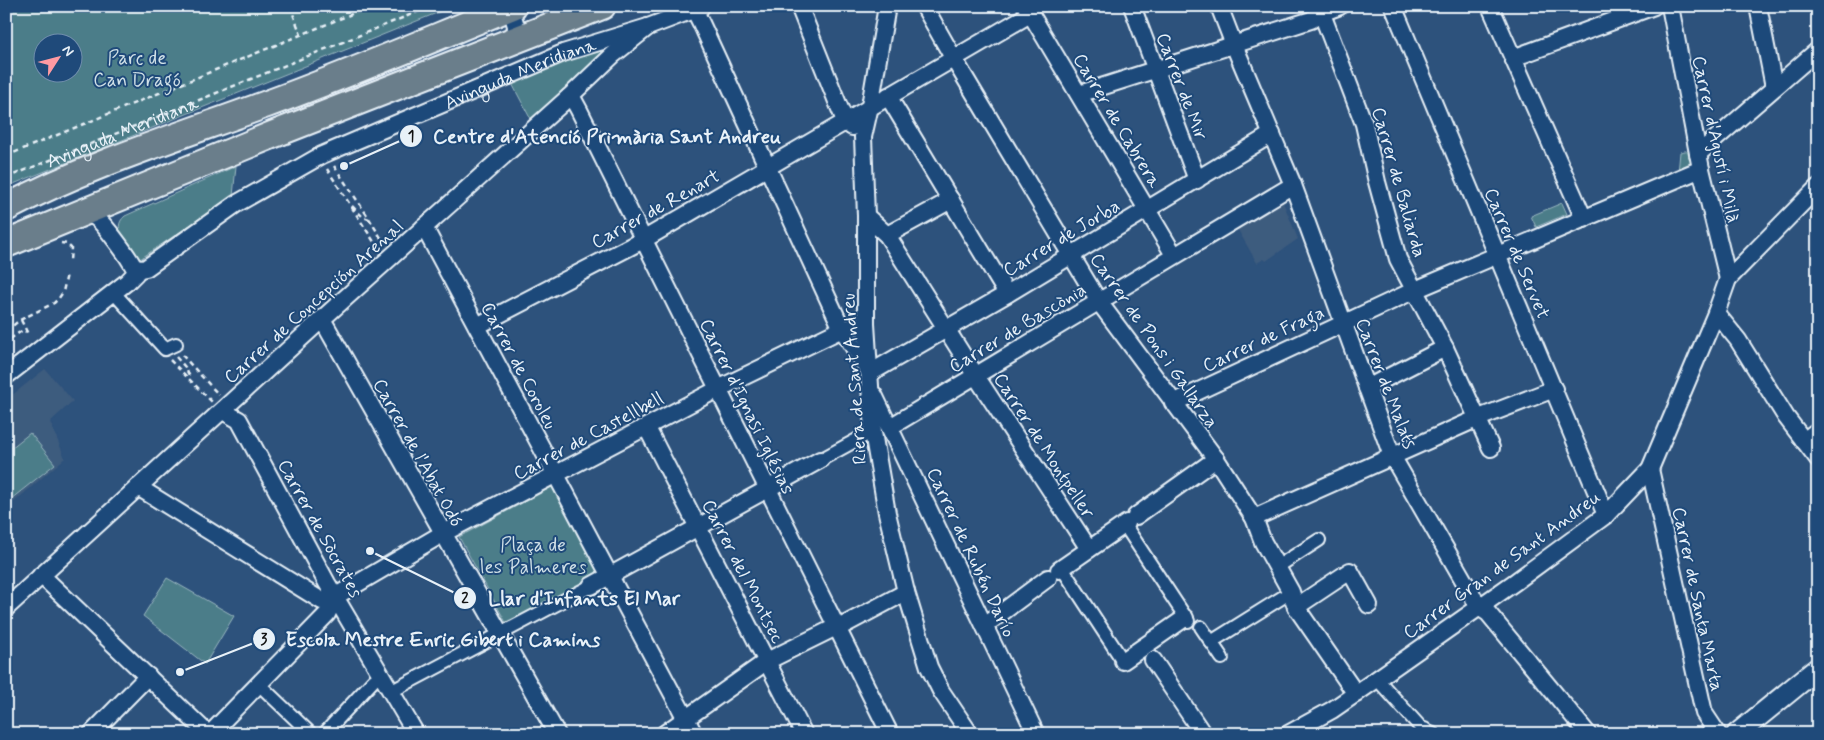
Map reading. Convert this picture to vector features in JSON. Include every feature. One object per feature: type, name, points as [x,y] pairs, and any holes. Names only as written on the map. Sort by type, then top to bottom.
[{"type":"main road","name":"Avinguda Meridiana","points":[[10,254],[79,215],[272,135],[602,6]]},
{"type":"main road","name":"Avinguda Meridiana","points":[[6,208],[59,183],[125,156],[268,104],[511,7]]},
{"type":"main road","name":"Avinguda Meridiana","points":[[6,197],[59,183]]},
{"type":"street","points":[[799,6],[845,121],[862,137]]},
{"type":"street","name":"Riera de Sant Andreu","points":[[887,6],[870,106],[862,137],[866,216],[866,324],[873,432],[887,513],[906,592],[929,667],[941,691],[970,734]]},
{"type":"street","name":"Carrer de Mir","points":[[1132,6],[1197,180]]},
{"type":"street","name":"Carrer de Malats","points":[[1219,6],[1293,185],[1392,456],[1479,607],[1488,613],[1588,734]]},
{"type":"street","points":[[1079,94],[1311,20],[1320,10],[1340,6]]},
{"type":"street","name":"Carrer de Servet","points":[[1393,6],[1606,514]]},
{"type":"street","points":[[1490,6],[1584,219]]},
{"type":"street","points":[[1513,58],[1654,6]]},
{"type":"street","name":"Carrer d'Agustí i Milà","points":[[1670,6],[1700,162],[1728,279]]},
{"type":"street","points":[[1758,6],[1774,87]]},
{"type":"street","points":[[511,7],[516,26],[515,41]]},
{"type":"street","name":"Carrer de Pons i Gallarza","points":[[928,8],[953,58],[1099,302],[1216,459],[1254,518],[1263,542],[1293,600],[1356,694]]},
{"type":"street","name":"Avinguda Meridiana","points":[[135,268],[146,268],[236,204],[322,155],[564,53],[648,27],[697,9]]},
{"type":"street","name":"Carrer de Rubén Darío","points":[[697,9],[696,13],[842,329],[870,381],[1036,734]]},
{"type":"street","name":"Carrer de Renart","points":[[477,326],[644,240],[953,58],[1028,10]]},
{"type":"street","name":"Carrer de Cabrera","points":[[1028,10],[1174,255]]},
{"type":"street","name":"Carrer de Baliarda","points":[[1320,10],[1364,124],[1377,182],[1398,259],[1445,348],[1476,419],[1491,448]]},
{"type":"street","name":"Carrer de Concepción Arenal","points":[[6,608],[613,55],[648,27]]},
{"type":"street","name":"Carrer de Fraga","points":[[1173,403],[1415,290],[1499,258],[1700,162],[1774,87],[1818,50]]},
{"type":"street","points":[[888,96],[1007,294]]},
{"type":"street","name":"Carrer d'Ignasi Iglésias","points":[[569,97],[573,99],[579,110],[890,734]]},
{"type":"street","name":"Carrer de Jorba","points":[[870,381],[946,329],[1272,134]]},
{"type":"street","name":"Carrer de Bascònia","points":[[890,426],[1293,185]]},
{"type":"street","name":"Carrer Gran de Sant Andreu","points":[[1288,734],[1332,710],[1479,607],[1606,514],[1650,469],[1728,279],[1818,187]]},
{"type":"street","points":[[887,236],[951,200]]},
{"type":"street","points":[[6,376],[114,293],[136,273],[135,268],[101,223],[94,216],[79,215]]},
{"type":"street","name":"Carrer de Montpeller","points":[[866,216],[887,236],[1089,548]]},
{"type":"street","name":"Carrer de Coroleu","points":[[424,227],[694,734]]},
{"type":"street","points":[[114,293],[165,349],[174,348]]},
{"type":"street","points":[[1716,312],[1738,340],[1786,417],[1818,459]]},
{"type":"street","name":"Carrer de l'Abat Odó","points":[[322,319],[442,534],[557,734]]},
{"type":"street","name":"Carrer de Castellbell","points":[[336,596],[442,534],[718,389],[842,329],[866,324]]},
{"type":"street","points":[[1367,388],[1445,348]]},
{"type":"street","points":[[1254,518],[1476,419],[1554,389]]},
{"type":"street","name":"Carrer de Sòcrates","points":[[223,411],[239,420],[336,596],[416,734]]},
{"type":"street","name":"Carrer del Montsec","points":[[646,428],[699,527],[804,734]]},
{"type":"street","points":[[1804,441],[1818,430]]},
{"type":"street","points":[[392,691],[591,586],[864,436]]},
{"type":"street","points":[[985,626],[1089,548],[1216,459]]},
{"type":"street","name":"Carrer de Santa Marta","points":[[1650,469],[1704,713],[1718,734]]},
{"type":"street","points":[[138,487],[322,600],[336,596]]},
{"type":"street","points":[[1056,572],[1123,661],[1147,652],[1186,620],[1129,521]]},
{"type":"street","points":[[1277,567],[1319,540]]},
{"type":"street","points":[[1211,642],[1350,571],[1369,605]]},
{"type":"street","points":[[41,575],[209,734],[327,614],[336,596]]},
{"type":"street","points":[[664,734],[767,661],[838,628],[906,592]]},
{"type":"street","points":[[1201,627],[1222,658]]},
{"type":"street","points":[[1147,652],[1203,734]]},
{"type":"street","points":[[1737,734],[1818,668]]},
{"type":"street","points":[[91,734],[148,676]]},
{"type":"street","points":[[1377,679],[1427,733]]},
{"type":"street","points":[[324,734],[374,680]]},
{"type":"street","points":[[265,690],[311,734]]},
{"type":"path","points":[[290,6],[301,35]]},
{"type":"path","points":[[6,156],[371,6]]},
{"type":"path","name":"Avinguda Meridiana","points":[[6,178],[432,6]]},
{"type":"path","points":[[324,164],[382,253]]},
{"type":"path","points":[[338,172],[371,220],[387,248]]},
{"type":"path","points":[[350,203],[363,217],[371,220]]},
{"type":"path","points":[[60,244],[67,244],[72,248],[70,261]]},
{"type":"path","points":[[6,266],[10,254]]},
{"type":"path","points":[[6,331],[20,320],[60,298],[67,274]]},
{"type":"path","points":[[20,320],[24,331],[29,336]]},
{"type":"path","points":[[10,339],[24,331]]},
{"type":"path","points":[[174,348],[192,380]]},
{"type":"path","points":[[168,358],[223,411]]},
{"type":"shaded area","points":[[1283,202],[1298,239],[1266,261],[1264,259],[1257,263],[1237,228]]},
{"type":"shaded area","points":[[45,369],[73,401],[50,422],[65,458],[6,509],[6,400]]},
{"type":"green space","name":"Parc de Can Dragó","points":[[6,6],[454,6],[6,187]]},
{"type":"green space","points":[[648,27],[537,125],[529,116],[508,76]]},
{"type":"green space","points":[[1690,150],[1694,167],[1678,173],[1680,152]]},
{"type":"green space","points":[[236,166],[233,196],[140,259],[127,244],[119,227],[125,216]]},
{"type":"green space","points":[[1562,203],[1567,214],[1536,227],[1531,216]]},
{"type":"green space","points":[[30,433],[55,464],[6,503],[6,452]]},
{"type":"green space","name":"Plaça de les Palmeres","points":[[554,486],[606,574],[508,626],[459,537]]},
{"type":"green space","points":[[167,578],[234,616],[205,664],[143,616]]},
{"type":"place","name":"Centre d'Atenció Primària Sant Andreu","points":[[344,166]]},
{"type":"place","name":"Llar d'Infants El Mar","points":[[370,551]]},
{"type":"place","name":"Escola Mestre Enric Gibert i Camins","points":[[180,672]]}]
